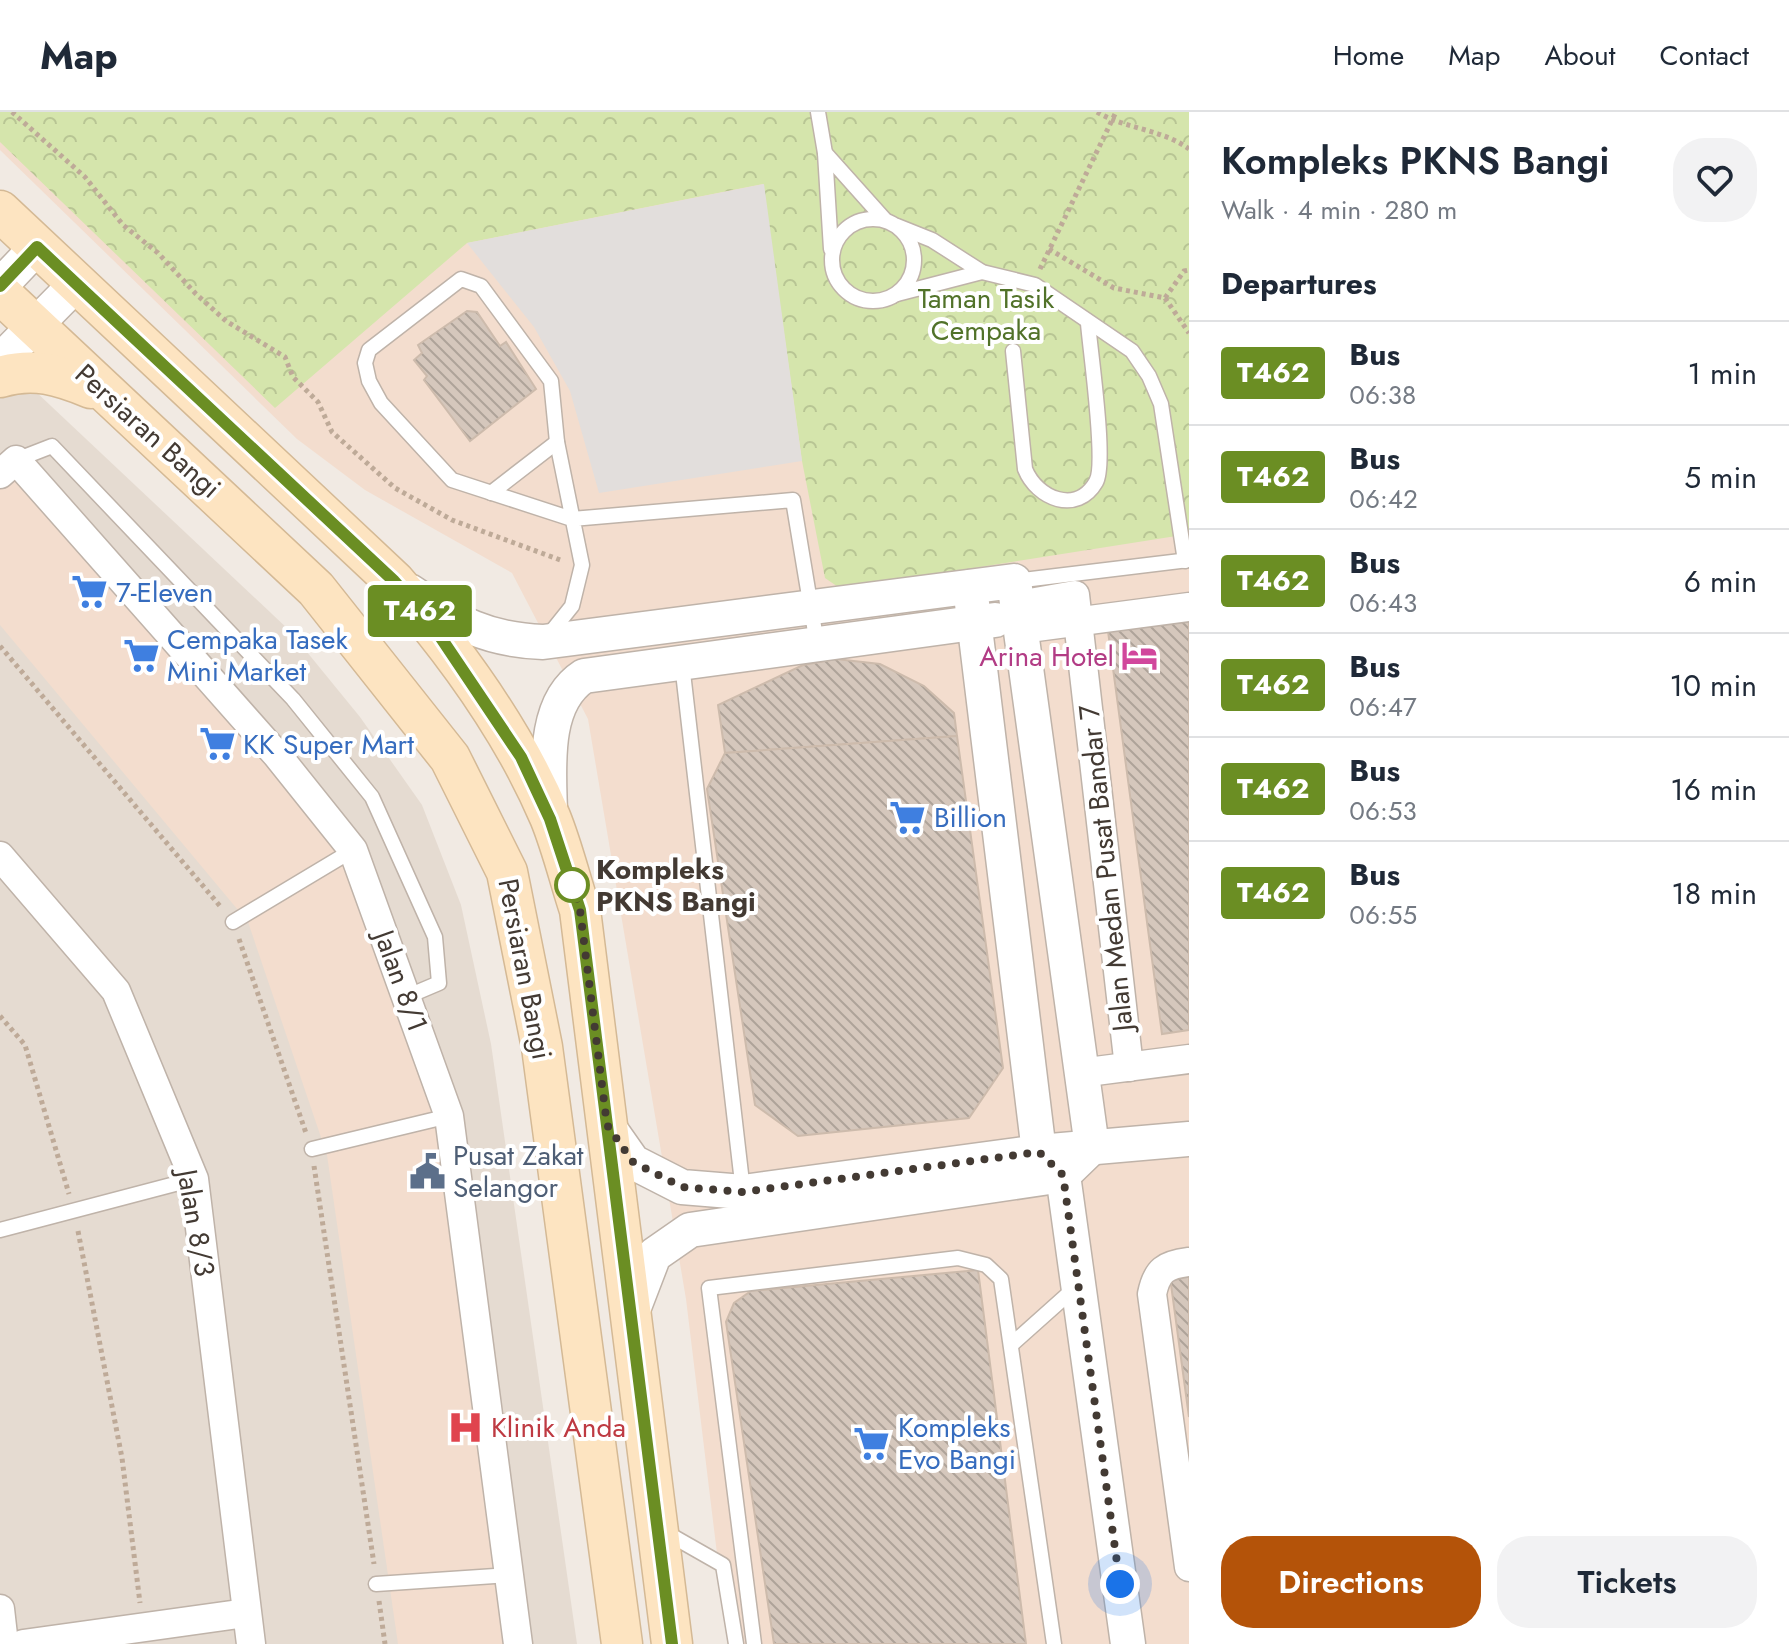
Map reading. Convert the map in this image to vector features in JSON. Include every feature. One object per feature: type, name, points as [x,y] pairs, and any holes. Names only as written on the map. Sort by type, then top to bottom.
[{"type":"main road","name":"Persiaran Bangi","points":[[0,211],[75,285],[394,581],[431,623],[487,701],[521,757],[550,819],[580,910],[672,1644]]},
{"type":"main road","name":"Persiaran Bangi","points":[[0,293],[316,589],[382,667],[450,758],[507,872],[542,1047],[622,1644]]},
{"type":"main road","points":[[0,377],[21,371],[41,371],[110,396]]},
{"type":"street","points":[[0,286],[37,247]]},
{"type":"street","points":[[0,361],[75,285]]},
{"type":"street","name":"Jalan 8/1","points":[[8,467],[277,755],[353,850],[449,1116],[518,1644]]},
{"type":"street","points":[[394,581],[480,633],[509,641],[559,641],[812,605],[970,587],[1018,608]]},
{"type":"street","points":[[970,587],[1051,1163],[1078,1286],[1128,1644]]},
{"type":"street","points":[[550,819],[549,767],[558,704],[573,684],[584,676],[975,623],[1018,608],[1075,595],[1079,622],[1189,607]]},
{"type":"street","points":[[1018,608],[1092,1147]]},
{"type":"street","name":"Jalan Medan Pusat Bandar 7","points":[[1079,622],[1129,1067]]},
{"type":"street","points":[[559,641],[584,676]]},
{"type":"street","name":"Jalan 8/3","points":[[0,856],[116,991],[194,1179],[251,1644]]},
{"type":"street","points":[[1080,1073],[1189,1059]]},
{"type":"street","points":[[607,1125],[633,1162],[682,1187],[743,1192],[1051,1163]]},
{"type":"street","points":[[631,1315],[654,1255],[690,1230],[1051,1163],[1092,1147],[1189,1139]]},
{"type":"street","points":[[1189,1262],[1167,1265],[1156,1277],[1152,1294],[1189,1567]]},
{"type":"street","points":[[0,1609],[4,1644]]},
{"type":"street","points":[[23,1644],[246,1613]]},
{"type":"lane","points":[[818,112],[837,281],[856,298],[870,301],[982,272]]},
{"type":"lane","points":[[825,153],[913,248],[914,261],[905,286],[895,295]]},
{"type":"lane","points":[[832,254],[836,240],[856,221],[891,223],[932,240],[982,272],[1035,285],[1088,323],[1112,335],[1132,351],[1155,390],[1161,404],[1187,561],[1018,608]]},
{"type":"lane","points":[[559,641],[582,565],[572,519],[557,442],[551,381],[481,286],[461,279],[369,350],[365,363],[369,381],[381,403],[452,480],[572,519],[793,500],[817,644]]},
{"type":"lane","points":[[1013,351],[1025,469],[1030,483],[1041,494],[1054,500],[1076,498],[1089,491],[1101,469],[1088,323]]},
{"type":"lane","points":[[491,493],[557,442]]},
{"type":"lane","points":[[8,467],[52,446],[293,699],[372,797],[435,937],[439,983],[406,997]]},
{"type":"lane","points":[[682,663],[743,1192]]},
{"type":"lane","points":[[233,922],[353,850]]},
{"type":"lane","points":[[312,1149],[449,1116]]},
{"type":"lane","points":[[0,1230],[194,1179]]},
{"type":"lane","points":[[754,1644],[709,1288],[958,1258],[986,1265],[1001,1279],[1054,1644]]},
{"type":"lane","points":[[1011,1345],[1078,1286]]},
{"type":"lane","points":[[658,1528],[723,1565],[736,1644]]},
{"type":"lane","points":[[376,1584],[510,1575]]},
{"type":"path","points":[[12,112],[85,177],[123,225],[158,253],[226,321],[285,357],[293,377],[318,402],[332,432],[395,488],[452,520],[582,565]]},
{"type":"path","points":[[1097,112],[1112,121],[1179,141],[1189,149]]},
{"type":"path","points":[[1035,285],[1049,249],[1116,112]]},
{"type":"path","points":[[1049,249],[1114,288],[1165,298],[1189,333]]},
{"type":"path","points":[[1165,298],[1184,271],[1189,270]]},
{"type":"path","points":[[0,646],[233,922],[312,1149],[385,1644]]},
{"type":"path","points":[[0,1016],[25,1045],[74,1211],[122,1458],[143,1627]]},
{"type":"shaded area","points":[[0,112],[1189,112],[1189,1644],[728,1644],[686,1299],[588,719],[512,573],[365,490],[297,439],[0,150]]},
{"type":"shaded area","points":[[764,184],[802,461],[599,493],[570,391],[534,327],[467,243]]},
{"type":"shaded area","points":[[0,358],[289,630],[360,717],[422,805],[461,905],[491,1044],[577,1644],[0,1644]]},
{"type":"shaded area","points":[[13,477],[289,786],[349,864],[440,1126],[510,1644],[398,1644],[327,1155],[248,922],[0,625],[0,488]]},
{"type":"green space","name":"Taman Tasik Cempaka","points":[[0,112],[1189,112],[1189,534],[841,589],[825,578],[802,461],[763,184],[467,243],[275,408],[0,142]]},
{"type":"building","points":[[467,311],[477,312],[500,346],[506,342],[536,389],[470,441],[424,380],[427,376],[414,360],[422,353],[418,345]]},
{"type":"building","points":[[1189,620],[1189,1030],[1162,1034],[1108,631]]},
{"type":"building","points":[[836,659],[880,664],[924,686],[954,713],[957,736],[725,753],[718,705],[803,665]]},
{"type":"building","name":"Kompleks PKNS Bangi","points":[[957,736],[1003,1068],[969,1118],[798,1136],[755,1105],[707,789],[725,753]]},
{"type":"building","name":"Kompleks Evo Bangi","points":[[978,1270],[1026,1644],[774,1644],[726,1322],[734,1303],[751,1291]]},
{"type":"building","points":[[1189,1274],[1189,1417],[1170,1277]]},
{"type":"bus line","name":"T462","points":[[0,286],[37,247],[394,581],[431,623],[460,663],[521,757],[550,819],[580,910],[672,1644]]},
{"type":"place","name":"7-Eleven","points":[[90,592]]},
{"type":"place","name":"Cempaka Tasek Mini Market","points":[[141,655]]},
{"type":"place","name":"Arina Hotel","points":[[1140,656]]},
{"type":"place","name":"KK Super Mart","points":[[217,744]]},
{"type":"place","name":"Billion","points":[[908,817]]},
{"type":"place","name":"Kompleks PKNS Bangi","points":[[572,885]]},
{"type":"place","name":"Pusat Zakat Selangor","points":[[427,1171]]},
{"type":"place","name":"Klinik Anda","points":[[465,1427]]},
{"type":"place","name":"Kompleks Evo Bangi","points":[[872,1443]]},
{"type":"route","points":[[572,885],[580,910],[607,1125],[633,1162],[682,1187],[743,1192],[1039,1152],[1063,1175],[1120,1584]]}]
